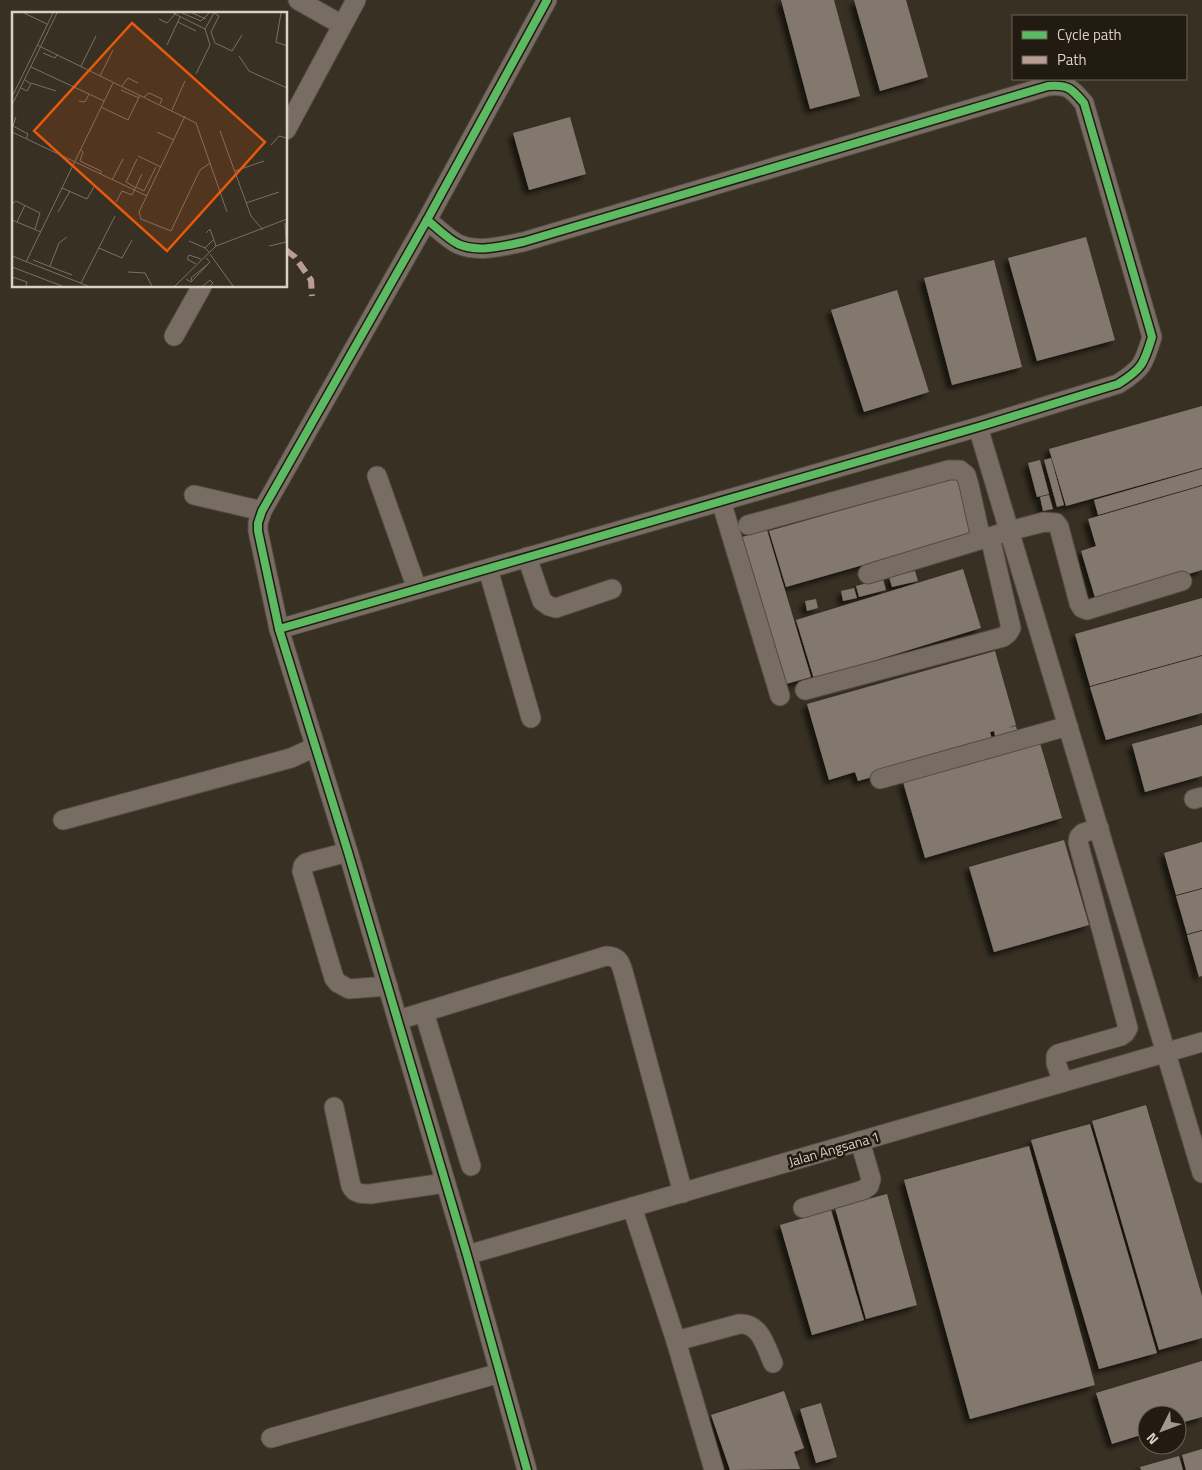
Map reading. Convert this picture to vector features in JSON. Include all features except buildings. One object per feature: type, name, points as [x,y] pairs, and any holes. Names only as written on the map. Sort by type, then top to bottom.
[{"type":"street","points":[[298,0],[342,25]]},
{"type":"street","points":[[288,126],[356,0]]},
{"type":"street","points":[[527,1470],[467,1255],[388,986],[279,630],[258,531],[258,523],[262,511],[427,220],[547,0]]},
{"type":"street","points":[[279,630],[978,427],[1118,384],[1134,374],[1145,360],[1152,337],[1084,104],[1069,88],[1056,85],[523,242],[490,248],[469,247],[457,243],[427,220]]},
{"type":"street","points":[[174,336],[201,288]]},
{"type":"street","points":[[978,427],[1202,1173]]},
{"type":"street","points":[[748,525],[949,470],[960,470],[966,475],[1011,628],[1008,634],[1003,637],[805,690]]},
{"type":"street","points":[[377,476],[416,589]]},
{"type":"street","points":[[194,495],[262,511]]},
{"type":"street","points":[[721,501],[780,696]]},
{"type":"street","points":[[868,574],[1009,531],[1044,522],[1052,522],[1056,523],[1059,528],[1079,603],[1084,609],[1087,610],[1182,582]]},
{"type":"street","points":[[527,557],[542,601],[549,606],[556,608],[612,589]]},
{"type":"street","points":[[488,569],[532,718]]},
{"type":"street","points":[[880,779],[1068,726]]},
{"type":"street","points":[[63,820],[291,758],[315,747]]},
{"type":"street","points":[[1063,1082],[1056,1063],[1056,1056],[1058,1054],[1121,1036],[1128,1028],[1078,842],[1079,836],[1083,833],[1098,828]]},
{"type":"street","points":[[348,852],[306,863],[302,871],[334,978],[349,990],[388,986]]},
{"type":"street","points":[[398,1020],[606,956],[616,957],[623,971],[683,1192]]},
{"type":"street","points":[[424,1012],[471,1166]]},
{"type":"street","name":"Jalan Angsana 1","points":[[467,1255],[1202,1042]]},
{"type":"street","points":[[334,1106],[351,1186],[357,1192],[370,1194],[445,1183]]},
{"type":"street","points":[[803,1208],[863,1190],[869,1186],[871,1179],[860,1141]]},
{"type":"street","points":[[632,1207],[676,1341],[714,1470]]},
{"type":"street","points":[[676,1341],[746,1323],[752,1326],[762,1337],[772,1363]]},
{"type":"street","points":[[271,1438],[500,1373]]},
{"type":"marked path","points":[[288,252],[295,257],[311,280],[312,296]]},
{"type":"cycle path","points":[[527,1470],[467,1255],[348,852],[279,629],[258,531],[258,523],[262,511],[427,220],[547,0]]},
{"type":"cycle path","points":[[279,629],[978,427],[1118,384],[1141,365],[1147,354],[1152,337],[1084,103],[1069,88],[1060,86],[1048,86],[523,242],[490,248],[466,247],[450,239],[427,220]]}]
